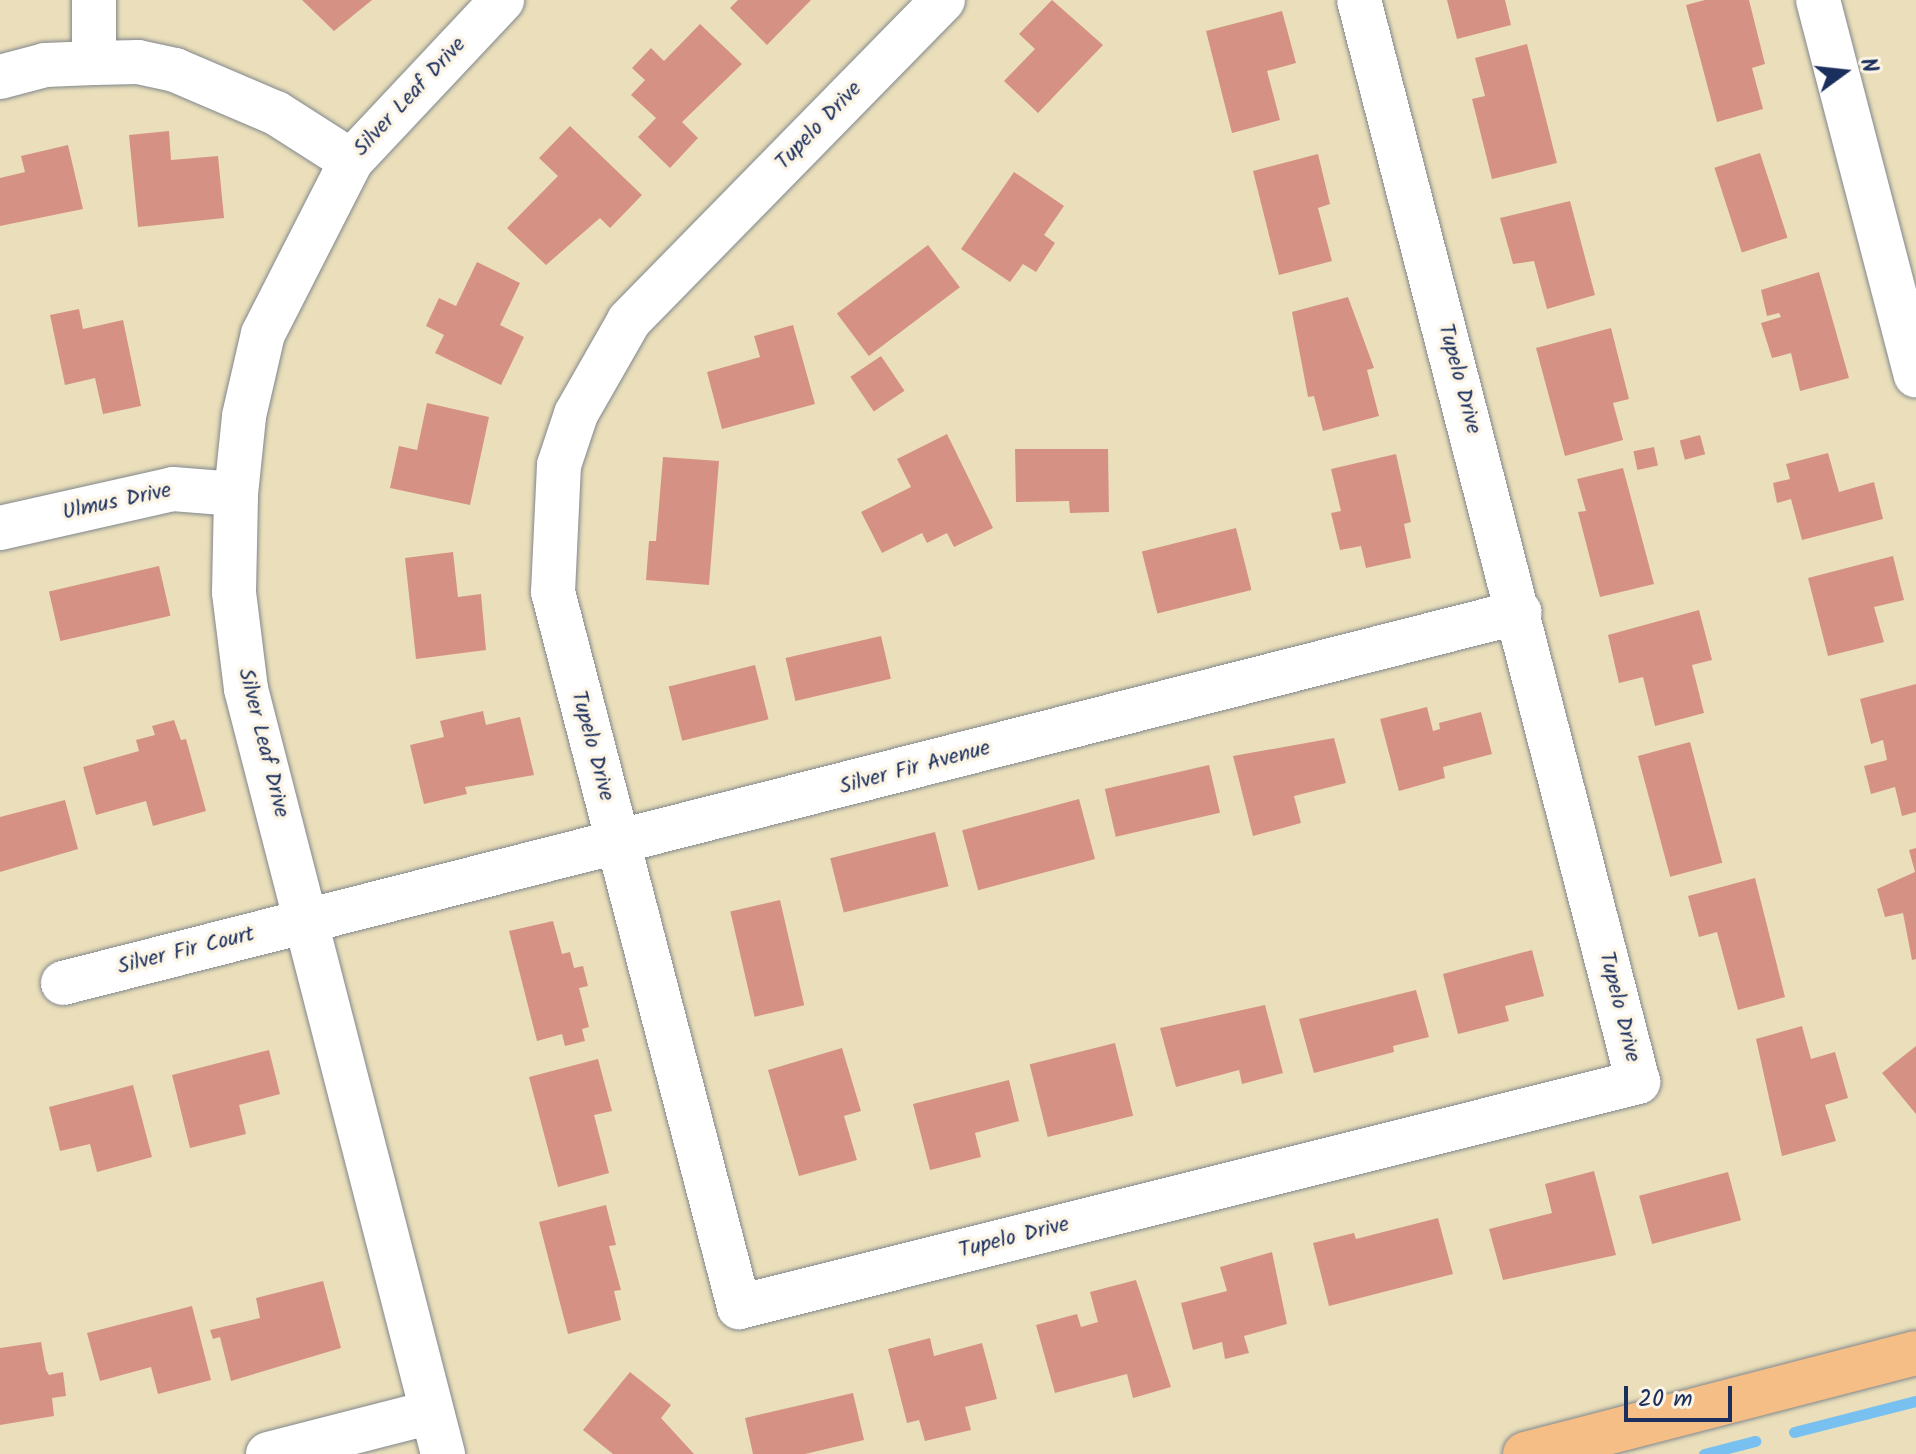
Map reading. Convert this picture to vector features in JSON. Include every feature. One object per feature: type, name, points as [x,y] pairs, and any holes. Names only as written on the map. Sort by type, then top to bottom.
[{"type":"main road","points":[[1525,1454],[1916,1353]]},
{"type":"street","points":[[94,0],[94,63]]},
{"type":"street","name":"Silver Leaf Drive","points":[[443,1454],[309,920],[246,689],[234,592],[236,494],[244,416],[263,334],[351,161],[502,0]]},
{"type":"street","name":"Tupelo Drive","points":[[943,0],[629,321],[576,414],[559,465],[553,592],[739,1307],[1638,1082],[1520,612],[1359,0]]},
{"type":"street","points":[[1818,0],[1916,375]]},
{"type":"street","points":[[0,77],[45,65],[138,62],[230,89],[351,161]]},
{"type":"street","name":"Ulmus Drive","points":[[0,528],[173,489],[236,494]]},
{"type":"street","name":"Silver Fir Avenue","points":[[309,920],[619,845],[1520,612]]},
{"type":"street","name":"Silver Fir Court","points":[[63,983],[309,920]]},
{"type":"street","points":[[268,1454],[432,1412]]},
{"type":"building","points":[[302,0],[372,0],[334,31]]},
{"type":"building","points":[[738,0],[811,0],[767,45],[730,8]]},
{"type":"building","points":[[1052,0],[1103,45],[1038,113],[1004,81],[1035,49],[1019,34]]},
{"type":"building","points":[[1447,0],[1505,0],[1511,25],[1457,39]]},
{"type":"building","points":[[1705,0],[1749,0],[1765,64],[1752,68],[1763,109],[1717,122],[1686,5]]},
{"type":"building","points":[[1282,11],[1296,63],[1267,71],[1280,120],[1232,133],[1206,31]]},
{"type":"building","points":[[700,24],[742,64],[682,122],[698,138],[670,168],[638,137],[656,118],[631,95],[645,80],[632,68],[651,48],[664,61]]},
{"type":"building","points":[[1527,44],[1557,163],[1492,179],[1472,99],[1485,96],[1475,58]]},
{"type":"building","points":[[570,126],[642,195],[610,228],[600,218],[546,265],[507,228],[558,176],[539,158]]},
{"type":"building","points":[[169,131],[171,160],[218,156],[224,218],[138,227],[129,135]]},
{"type":"building","points":[[68,145],[83,209],[0,226],[0,178],[25,172],[21,156]]},
{"type":"building","points":[[1760,153],[1788,238],[1742,252],[1714,168]]},
{"type":"building","points":[[1318,154],[1330,204],[1318,208],[1332,261],[1279,275],[1253,171]]},
{"type":"building","points":[[1014,172],[1064,206],[1044,235],[1055,243],[1036,272],[1023,264],[1010,282],[961,249]]},
{"type":"building","points":[[1570,201],[1595,295],[1547,309],[1534,261],[1513,264],[1500,218]]},
{"type":"building","points":[[928,245],[960,287],[869,356],[837,314]]},
{"type":"building","points":[[477,262],[520,283],[500,325],[524,337],[501,385],[435,353],[444,335],[426,326],[439,298],[456,306]]},
{"type":"building","points":[[1819,272],[1849,378],[1800,391],[1791,353],[1772,358],[1761,323],[1781,317],[1779,313],[1767,316],[1761,290]]},
{"type":"building","points":[[1348,297],[1374,368],[1367,370],[1379,416],[1323,431],[1314,396],[1308,397],[1292,312]]},
{"type":"building","points":[[79,309],[83,329],[123,320],[141,406],[103,414],[95,378],[65,385],[50,315]]},
{"type":"building","points":[[793,325],[815,404],[722,429],[707,372],[760,357],[754,336]]},
{"type":"building","points":[[1611,328],[1629,399],[1613,403],[1623,440],[1565,456],[1536,348]]},
{"type":"building","points":[[881,356],[904,391],[874,412],[850,377]]},
{"type":"building","points":[[427,403],[489,417],[470,505],[390,488],[399,446],[417,450]]},
{"type":"building","points":[[947,434],[993,528],[954,547],[947,533],[927,543],[922,533],[882,553],[861,512],[911,487],[897,459]]},
{"type":"building","points":[[1700,435],[1705,454],[1685,460],[1680,440]]},
{"type":"building","points":[[1654,447],[1658,466],[1637,470],[1633,451]]},
{"type":"building","points":[[1015,449],[1108,449],[1109,512],[1070,513],[1069,501],[1016,502]]},
{"type":"building","points":[[1828,453],[1839,492],[1874,482],[1883,519],[1802,540],[1791,499],[1777,503],[1773,483],[1790,479],[1786,464]]},
{"type":"building","points":[[1396,454],[1411,522],[1404,524],[1411,558],[1366,568],[1361,546],[1340,550],[1331,513],[1341,511],[1331,469]]},
{"type":"building","points":[[663,457],[719,461],[709,585],[646,580],[649,541],[656,541]]},
{"type":"building","points":[[1623,468],[1654,584],[1600,597],[1578,512],[1586,511],[1577,479]]},
{"type":"building","points":[[1236,528],[1251,590],[1157,614],[1142,551]]},
{"type":"building","points":[[453,552],[458,597],[481,594],[486,650],[416,659],[405,558]]},
{"type":"building","points":[[1893,556],[1904,600],[1874,607],[1884,642],[1828,656],[1808,578]]},
{"type":"building","points":[[159,566],[170,616],[60,641],[49,591]]},
{"type":"building","points":[[1699,610],[1712,660],[1692,665],[1704,713],[1655,726],[1643,677],[1619,683],[1608,635]]},
{"type":"building","points":[[881,636],[891,679],[795,701],[786,658]]},
{"type":"building","points":[[755,665],[769,719],[682,741],[669,687]]},
{"type":"building","points":[[1916,684],[1916,812],[1902,816],[1895,787],[1871,794],[1864,766],[1887,760],[1883,740],[1871,744],[1860,699]]},
{"type":"building","points":[[1427,707],[1433,731],[1440,729],[1439,723],[1481,712],[1492,754],[1443,767],[1445,778],[1399,791],[1380,719]]},
{"type":"building","points":[[483,711],[486,725],[520,717],[534,775],[465,787],[467,794],[424,804],[410,745],[444,737],[440,721]]},
{"type":"building","points":[[174,720],[181,740],[186,739],[206,811],[153,826],[146,801],[96,815],[83,767],[139,751],[136,740],[155,735],[152,726]]},
{"type":"building","points":[[1334,738],[1346,783],[1294,796],[1301,823],[1253,836],[1233,756]]},
{"type":"building","points":[[1690,742],[1722,863],[1670,877],[1638,756]]},
{"type":"building","points":[[1209,765],[1220,813],[1116,837],[1105,789]]},
{"type":"building","points":[[1079,799],[1095,859],[978,890],[962,830]]},
{"type":"building","points":[[65,800],[78,849],[0,872],[0,817]]},
{"type":"building","points":[[935,832],[949,886],[844,912],[830,858]]},
{"type":"building","points":[[1916,848],[1916,959],[1912,960],[1903,913],[1885,917],[1877,889],[1915,872],[1909,850]]},
{"type":"building","points":[[1755,878],[1785,997],[1738,1010],[1717,932],[1699,937],[1688,896]]},
{"type":"building","points":[[780,900],[804,1005],[755,1017],[730,911]]},
{"type":"building","points":[[553,921],[562,954],[570,952],[574,968],[583,966],[588,986],[579,988],[589,1027],[582,1029],[585,1041],[565,1046],[562,1034],[537,1041],[509,931]]},
{"type":"building","points":[[1532,950],[1544,996],[1505,1006],[1509,1021],[1458,1034],[1443,974]]},
{"type":"building","points":[[1416,990],[1429,1037],[1393,1046],[1394,1052],[1314,1073],[1299,1019]]},
{"type":"building","points":[[1265,1005],[1283,1073],[1242,1084],[1239,1070],[1176,1087],[1160,1028]]},
{"type":"building","points":[[1802,1026],[1811,1059],[1835,1052],[1848,1098],[1825,1105],[1836,1141],[1782,1156],[1756,1039]]},
{"type":"building","points":[[1115,1043],[1133,1116],[1048,1137],[1030,1064]]},
{"type":"building","points":[[1916,1046],[1916,1114],[1882,1073]]},
{"type":"building","points":[[842,1048],[861,1111],[844,1116],[857,1160],[799,1176],[768,1070]]},
{"type":"building","points":[[269,1050],[280,1094],[239,1105],[246,1134],[190,1148],[172,1075]]},
{"type":"building","points":[[598,1059],[612,1111],[594,1115],[609,1173],[558,1187],[529,1077]]},
{"type":"building","points":[[1009,1080],[1019,1121],[975,1133],[981,1157],[930,1170],[913,1104]]},
{"type":"building","points":[[133,1085],[152,1157],[97,1172],[90,1144],[60,1151],[49,1107]]},
{"type":"building","points":[[1594,1171],[1616,1255],[1503,1280],[1489,1229],[1552,1213],[1545,1184]]},
{"type":"building","points":[[1728,1172],[1741,1220],[1652,1244],[1639,1196]]},
{"type":"building","points":[[606,1205],[616,1245],[609,1246],[621,1290],[614,1291],[621,1320],[568,1334],[539,1222]]},
{"type":"building","points":[[1438,1218],[1453,1274],[1329,1306],[1313,1243],[1354,1233],[1356,1239]]},
{"type":"building","points":[[1272,1252],[1287,1324],[1244,1336],[1249,1353],[1225,1359],[1222,1342],[1193,1350],[1181,1303],[1227,1291],[1220,1267]]},
{"type":"building","points":[[1136,1280],[1171,1387],[1133,1398],[1127,1374],[1055,1393],[1036,1325],[1077,1314],[1081,1327],[1098,1322],[1090,1292]]},
{"type":"building","points":[[323,1281],[341,1348],[231,1381],[220,1337],[213,1339],[210,1330],[260,1318],[256,1298]]},
{"type":"building","points":[[192,1306],[211,1380],[158,1394],[151,1367],[100,1381],[87,1333]]},
{"type":"building","points":[[930,1338],[934,1356],[982,1343],[997,1399],[965,1407],[971,1430],[925,1441],[919,1420],[907,1423],[888,1349]]},
{"type":"building","points":[[41,1342],[49,1375],[63,1372],[66,1396],[52,1398],[54,1416],[0,1425],[0,1348]]},
{"type":"building","points":[[630,1372],[671,1405],[661,1418],[694,1454],[613,1454],[583,1430]]},
{"type":"building","points":[[853,1393],[864,1440],[805,1454],[753,1454],[745,1418]]},
{"type":"waterway","points":[[1794,1432],[1916,1401]]},
{"type":"waterway","points":[[1704,1454],[1755,1441]]}]
